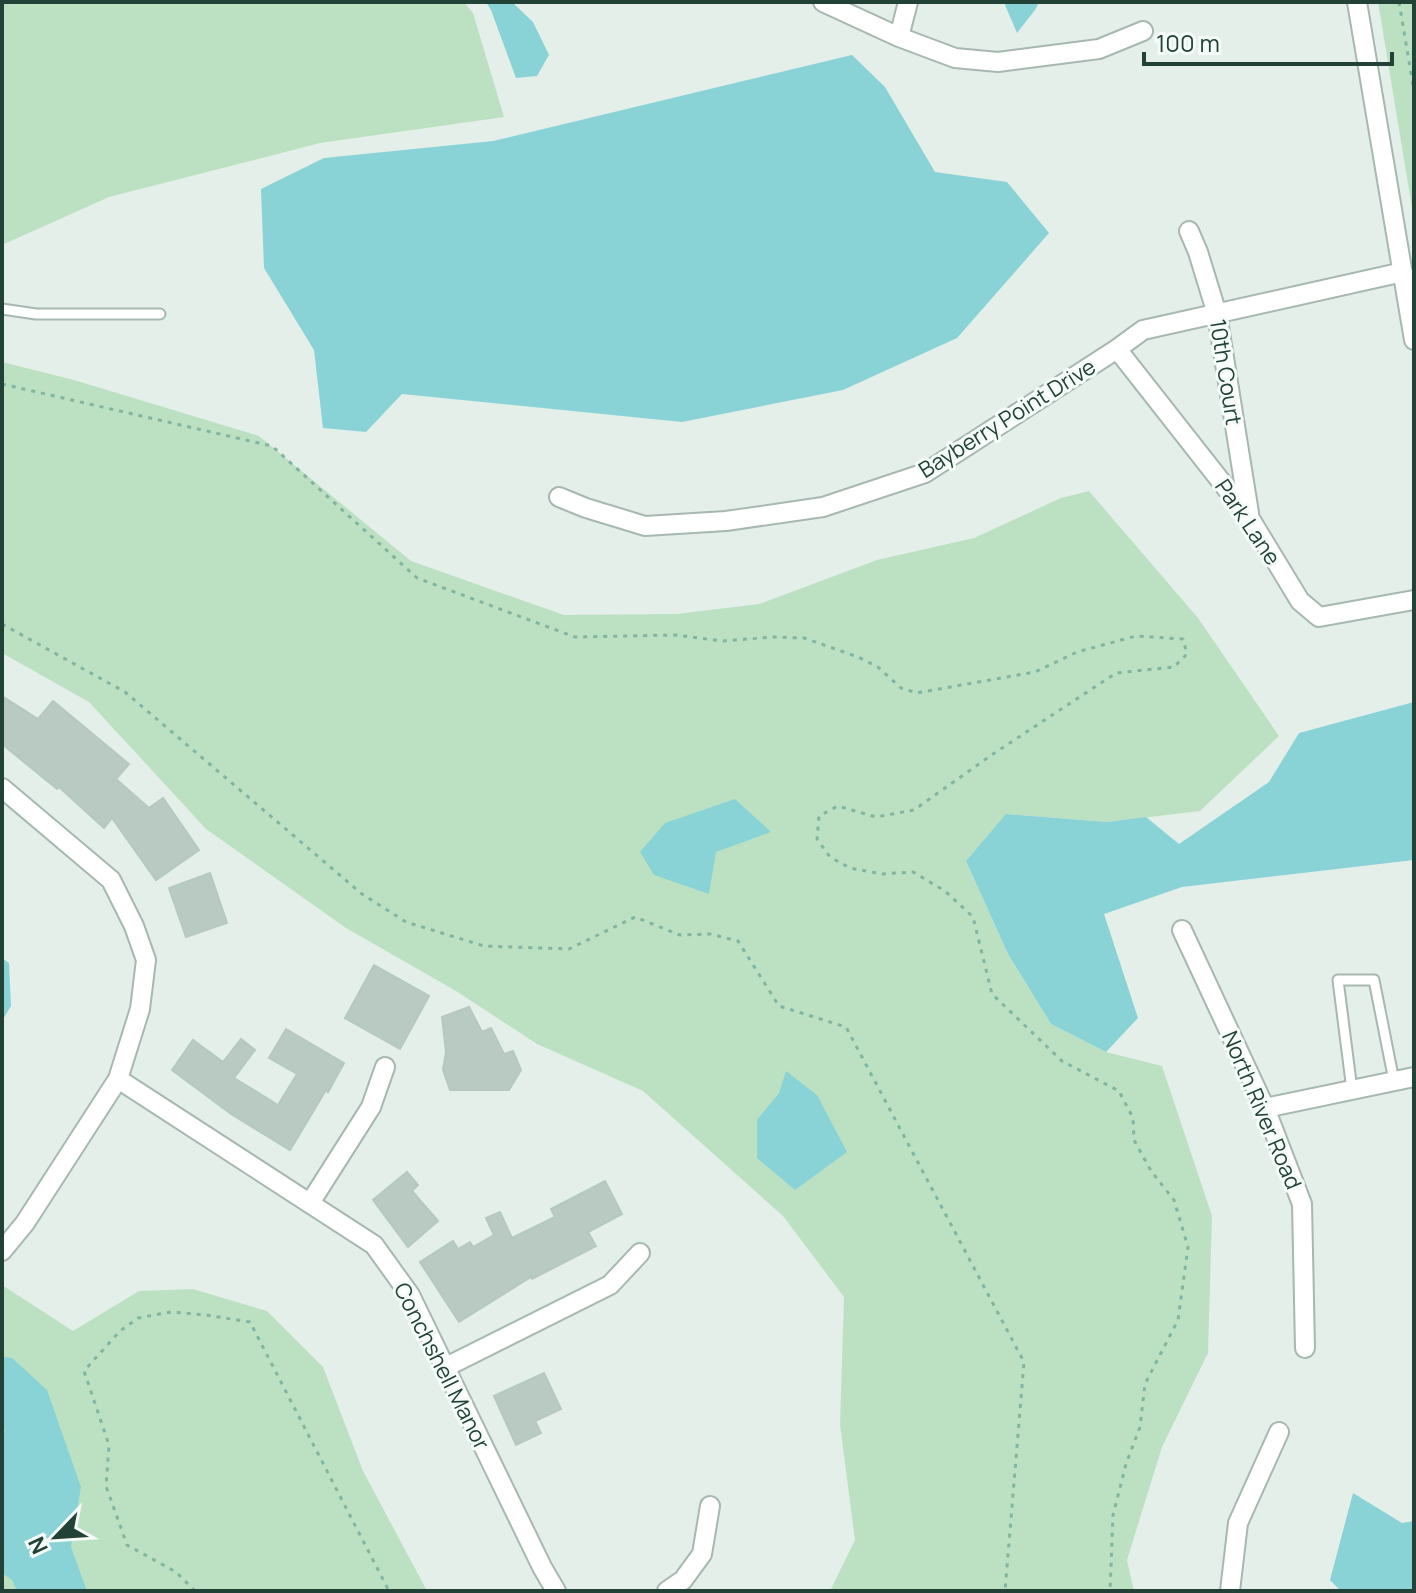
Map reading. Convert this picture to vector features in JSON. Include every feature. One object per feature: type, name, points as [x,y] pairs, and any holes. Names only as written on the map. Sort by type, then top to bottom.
[{"type":"street","points":[[823,2],[899,37],[955,58],[998,62],[1099,49],[1143,31]]},
{"type":"street","points":[[899,37],[908,2]]},
{"type":"street","points":[[1357,2],[1414,340]]},
{"type":"street","name":"10th Court","points":[[1189,231],[1217,314],[1249,517]]},
{"type":"street","name":"Bayberry Point Drive","points":[[559,497],[645,526],[726,521],[823,507],[925,473],[1143,330],[1403,272]]},
{"type":"street","name":"Park Lane","points":[[1117,349],[1249,517],[1300,601],[1319,617],[1414,600]]},
{"type":"street","points":[[2,788],[111,880],[134,926],[146,960],[140,1009],[118,1079],[25,1223],[2,1251]]},
{"type":"street","name":"North River Road","points":[[1182,930],[1265,1108],[1302,1204],[1305,1348]]},
{"type":"street","points":[[310,1203],[371,1107],[385,1067]]},
{"type":"street","points":[[1265,1108],[1414,1077]]},
{"type":"street","name":"Conchshell Manor","points":[[118,1079],[374,1245],[410,1295],[556,1591]]},
{"type":"street","points":[[446,1367],[610,1285],[640,1253]]},
{"type":"street","points":[[1230,1591],[1238,1523],[1279,1432]]},
{"type":"street","points":[[667,1591],[683,1580],[702,1554],[710,1506]]},
{"type":"lane","points":[[2,309],[36,314],[160,314]]},
{"type":"lane","points":[[1352,1090],[1338,980],[1374,980],[1394,1081]]},
{"type":"path","points":[[1399,2],[1414,91]]},
{"type":"path","points":[[2,384],[272,446],[417,578],[575,637],[675,635],[723,641],[804,638],[868,662],[901,688],[917,693],[1035,672],[1077,652],[1136,636],[1183,639],[1187,654],[1174,667],[1116,673],[914,810],[876,817],[838,806],[819,816],[817,839],[830,857],[850,868],[882,874],[913,872],[945,891],[973,917],[992,994],[1062,1061],[1119,1091],[1133,1118],[1134,1140],[1151,1171],[1174,1200],[1188,1247],[1178,1320],[1145,1384],[1140,1427],[1126,1464],[1113,1515],[1110,1591]]},
{"type":"path","points":[[2,624],[125,692],[362,894],[406,922],[484,946],[498,947],[569,949],[635,917],[680,935],[710,934],[738,941],[779,1006],[846,1027],[1024,1362],[1005,1591]]},
{"type":"path","points":[[195,1591],[176,1572],[127,1545],[106,1486],[109,1445],[84,1371],[120,1331],[138,1318],[171,1312],[250,1322],[389,1591]]},
{"type":"green space","points":[[2,2],[464,2],[473,13],[504,117],[320,143],[109,197],[2,245]]},
{"type":"green space","points":[[1378,2],[1414,2],[1414,220]]},
{"type":"green space","points":[[2,362],[74,380],[259,436],[411,561],[564,615],[677,614],[759,604],[877,560],[974,538],[1061,498],[1089,491],[1198,618],[1279,736],[1200,811],[1107,822],[1007,814],[966,861],[1008,954],[1051,1024],[1106,1052],[1162,1066],[1212,1216],[1208,1353],[1162,1447],[1127,1560],[1134,1591],[830,1591],[855,1540],[840,1425],[844,1297],[783,1216],[643,1091],[537,1044],[456,991],[346,928],[206,829],[89,702],[2,653]]},
{"type":"green space","points":[[2,1285],[73,1331],[139,1291],[193,1289],[267,1311],[323,1367],[363,1471],[427,1591],[2,1591]]},
{"type":"water","points":[[486,2],[512,2],[533,22],[549,55],[537,76],[516,78]]},
{"type":"water","points":[[1006,2],[1039,2],[1017,33]]},
{"type":"water","points":[[852,55],[885,87],[935,172],[1007,182],[1049,233],[957,338],[843,390],[682,422],[402,394],[366,432],[323,428],[314,350],[264,268],[261,189],[324,158],[493,141]]},
{"type":"water","points":[[1414,702],[1414,860],[1182,887],[1104,914],[1138,1018],[1106,1052],[1051,1024],[1008,954],[966,861],[1006,814],[1107,822],[1146,817],[1179,844],[1269,782],[1299,733]]},
{"type":"water","points":[[735,799],[771,832],[716,852],[709,894],[654,875],[640,852],[665,823]]},
{"type":"water","points":[[2,958],[9,963],[11,1006],[2,1021]]},
{"type":"water","points":[[786,1071],[817,1095],[847,1152],[795,1190],[757,1158],[757,1120],[779,1093]]},
{"type":"water","points":[[2,1357],[12,1358],[47,1390],[81,1487],[71,1547],[87,1591],[17,1591],[12,1580],[2,1573],[2,1436],[5,1431],[2,1428]]},
{"type":"water","points":[[1353,1493],[1402,1523],[1414,1521],[1414,1591],[1341,1591],[1330,1580]]},
{"type":"building","points":[[2,696],[38,719],[53,701],[129,764],[116,779],[149,808],[163,798],[199,850],[156,880],[112,818],[104,828],[59,787],[57,789],[2,744]]},
{"type":"building","points":[[210,873],[227,923],[186,937],[169,888]]},
{"type":"building","points":[[374,965],[429,996],[400,1049],[345,1018]]},
{"type":"building","points":[[469,1007],[482,1032],[491,1028],[504,1054],[513,1051],[521,1070],[509,1090],[450,1090],[443,1070],[446,1052],[442,1017]]},
{"type":"building","points":[[286,1029],[344,1063],[290,1150],[231,1114],[172,1070],[193,1040],[223,1062],[241,1039],[255,1050],[234,1078],[278,1105],[297,1074],[269,1058]]},
{"type":"building","points":[[407,1172],[418,1185],[412,1191],[438,1221],[408,1247],[373,1200]]},
{"type":"building","points":[[605,1181],[622,1214],[588,1232],[596,1246],[531,1277],[459,1322],[420,1262],[453,1241],[458,1249],[470,1242],[473,1247],[494,1235],[486,1218],[500,1212],[512,1238],[555,1217],[551,1209]]},
{"type":"building","points":[[544,1373],[561,1409],[535,1421],[541,1433],[516,1445],[494,1396]]}]
